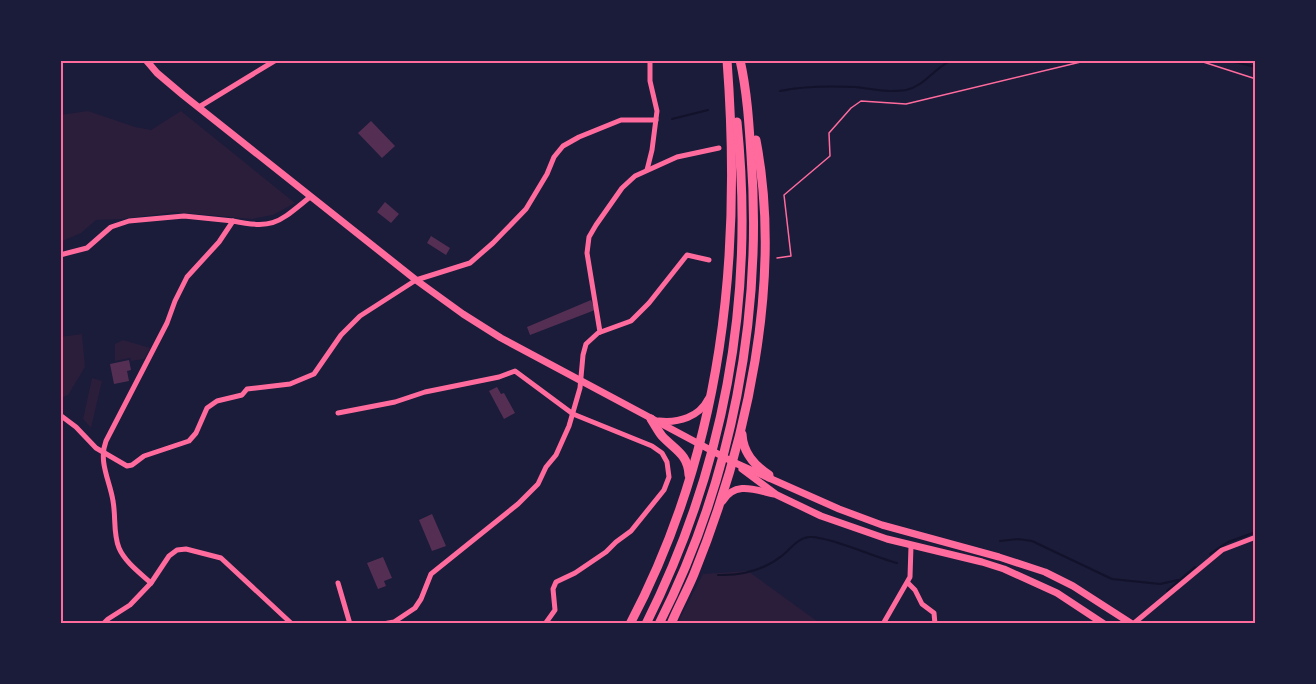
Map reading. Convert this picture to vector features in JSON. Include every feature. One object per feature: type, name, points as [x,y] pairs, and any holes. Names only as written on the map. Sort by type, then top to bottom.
[{"type":"highway","points":[[630,624],[678,519],[711,398],[724,313],[732,203],[732,142],[727,60]]},
{"type":"highway","points":[[646,624],[665,586],[697,505],[721,414],[737,319],[742,255],[739,145],[727,60]]},
{"type":"highway","points":[[671,624],[693,577],[733,462],[755,358],[762,310],[765,271],[762,183],[740,60]]},
{"type":"highway","points":[[659,624],[705,516],[732,417],[747,338],[753,264],[754,192],[746,91]]},
{"type":"highway","points":[[651,419],[662,436],[681,451],[686,459],[689,484]]},
{"type":"highway","points":[[742,422],[742,440],[747,454],[769,477]]},
{"type":"street","points":[[146,60],[165,80],[416,280],[482,326],[733,462],[838,509],[882,525],[1025,564],[1061,580],[1132,624],[1222,550],[1256,537]]},
{"type":"street","points":[[199,107],[276,60]]},
{"type":"street","points":[[647,170],[657,111],[650,81],[650,60]]},
{"type":"street","points":[[60,415],[103,452],[114,460],[130,466],[144,456],[184,444],[193,438],[207,408],[217,401],[242,394],[247,389],[290,384],[307,378],[316,373],[341,335],[360,316],[416,280],[470,263],[494,243],[526,209],[547,174],[554,157],[563,146],[621,120],[656,120]]},
{"type":"street","points":[[600,332],[587,253],[589,237],[622,188],[635,176],[677,157],[719,148]]},
{"type":"street","points":[[60,255],[87,248],[111,227],[129,221],[184,216],[233,221],[255,226],[269,225],[280,220],[310,196]]},
{"type":"street","points":[[151,583],[126,559],[119,548],[115,534],[113,501],[104,468],[103,452],[106,441],[167,323],[187,277],[219,242],[233,221]]},
{"type":"street","points":[[356,624],[394,622],[415,608],[431,574],[518,504],[535,487],[556,454],[573,414],[581,381],[586,344],[600,332],[631,321],[649,303],[687,255],[709,260]]},
{"type":"street","points":[[338,413],[394,402],[425,392],[499,377],[515,371],[573,414],[657,448],[666,459],[669,477],[664,490],[631,531],[606,552],[575,573],[555,583],[553,592],[555,610],[544,624]]},
{"type":"street","points":[[651,419],[667,422],[684,419],[699,411],[707,399],[711,398]]},
{"type":"street","points":[[733,462],[777,495]]},
{"type":"street","points":[[777,495],[781,483]]},
{"type":"street","points":[[718,507],[728,493],[737,488],[750,488],[777,495],[839,523],[911,546],[1004,569],[1057,593],[1104,624]]},
{"type":"street","points":[[883,624],[900,591],[908,583],[911,546]]},
{"type":"street","points":[[103,624],[130,605],[151,583],[169,556],[177,550],[188,549],[221,558],[292,624]]},
{"type":"street","points":[[338,583],[350,624]]},
{"type":"street","points":[[908,583],[915,590],[922,604],[934,613],[935,624]]},
{"type":"street","points":[[1089,613],[1097,601]]},
{"type":"path","points":[[777,258],[791,256],[784,195],[830,156],[830,133],[851,108],[861,101],[906,104],[1089,60]]},
{"type":"path","points":[[1197,60],[1256,79]]},
{"type":"shaded area","points":[[88,111],[151,130],[181,111],[295,203],[273,215],[252,219],[175,212],[96,220],[81,233],[60,242],[60,115]]},
{"type":"shaded area","points":[[82,334],[85,367],[68,395],[60,398],[60,337]]},
{"type":"shaded area","points":[[123,340],[150,348],[144,359],[131,361],[130,358],[115,361],[115,344]]},
{"type":"shaded area","points":[[92,378],[102,381],[91,428],[83,419]]},
{"type":"shaded area","points":[[748,571],[821,624],[677,624],[703,574]]},
{"type":"building","points":[[371,121],[395,146],[382,158],[358,133]]},
{"type":"building","points":[[385,202],[399,214],[391,223],[377,212]]},
{"type":"building","points":[[431,236],[450,248],[446,255],[427,243]]},
{"type":"building","points":[[591,300],[595,310],[530,335],[527,327]]},
{"type":"building","points":[[129,360],[131,370],[127,371],[129,381],[114,384],[110,364]]},
{"type":"building","points":[[497,387],[501,394],[504,393],[515,413],[504,419],[489,391]]},
{"type":"building","points":[[432,514],[446,546],[432,551],[419,520]]},
{"type":"building","points":[[383,557],[392,578],[384,581],[386,586],[378,589],[367,563]]},
{"type":"waterway","points":[[780,91],[827,87],[906,90],[919,85],[952,60]]},
{"type":"waterway","points":[[1226,60],[1256,67]]},
{"type":"waterway","points":[[672,119],[708,110]]},
{"type":"waterway","points":[[1210,554],[1228,542],[1256,532]]},
{"type":"waterway","points":[[718,575],[735,575],[760,569],[783,555],[798,542],[809,537],[839,543],[897,563]]},
{"type":"waterway","points":[[1000,541],[1018,539],[1032,541],[1112,579],[1160,584],[1178,580]]},
{"type":"waterway","points":[[1167,591],[1195,567]]}]
